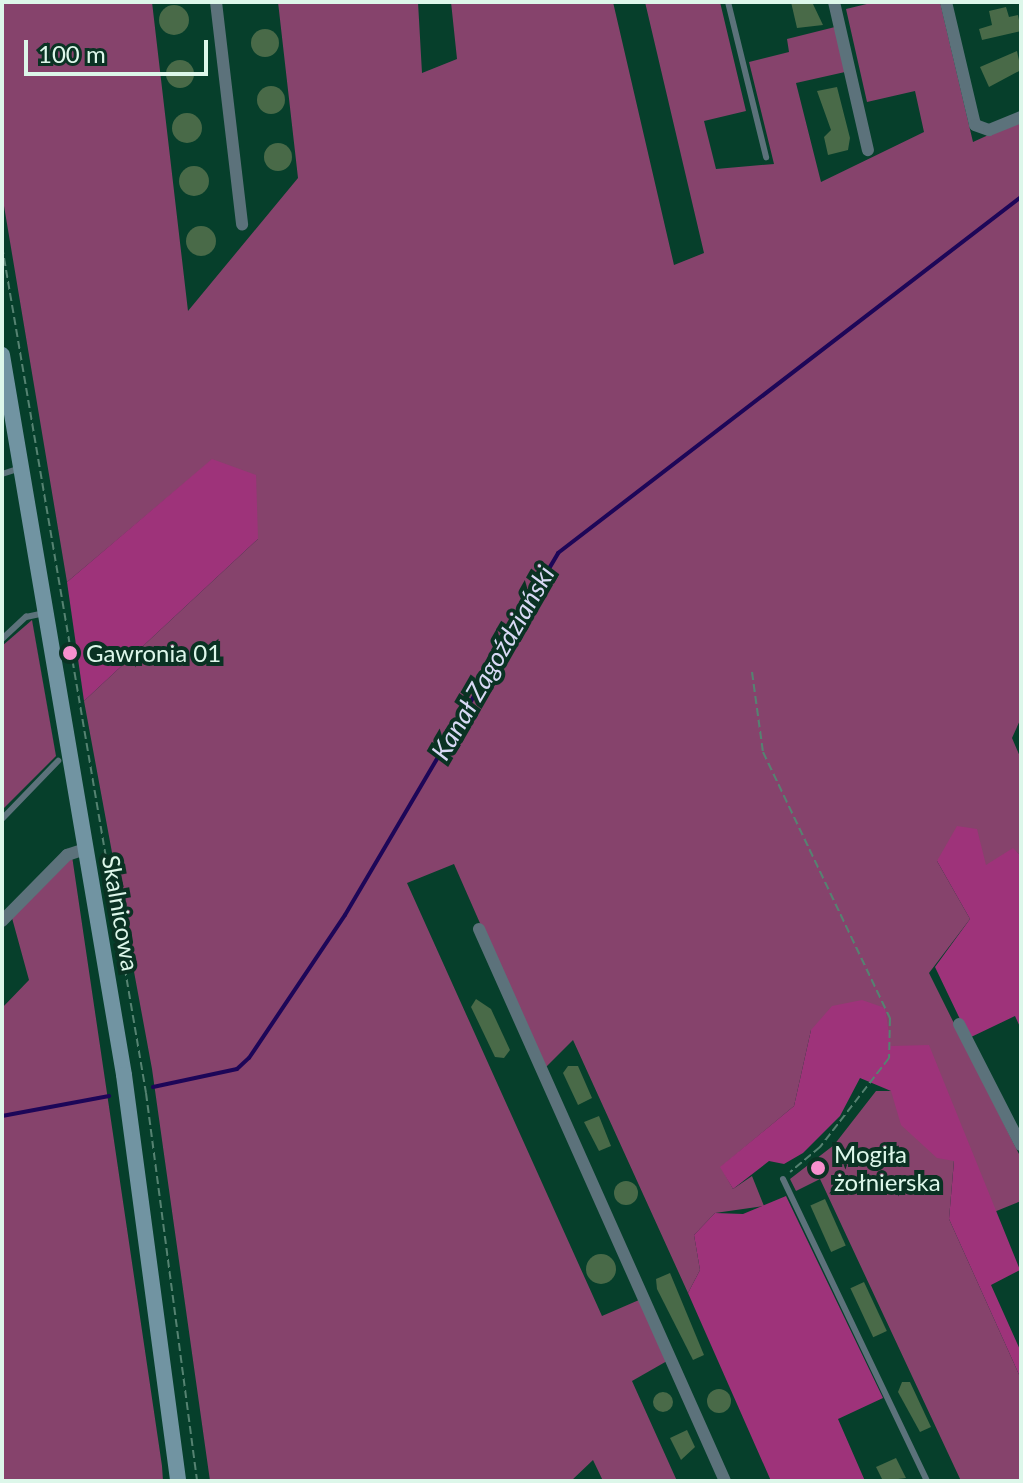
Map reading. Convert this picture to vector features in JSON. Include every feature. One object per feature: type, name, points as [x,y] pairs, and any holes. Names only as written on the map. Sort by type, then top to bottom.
[{"type":"street","points":[[216,2],[242,224]]},
{"type":"street","points":[[834,2],[868,150]]},
{"type":"street","points":[[946,2],[975,125],[989,130],[1021,117]]},
{"type":"street","name":"Skalnicowa","points":[[2,355],[86,849],[178,1481]]},
{"type":"street","points":[[2,921],[67,855],[86,849]]},
{"type":"street","points":[[479,929],[725,1481]]},
{"type":"street","points":[[959,1024],[1021,1145]]},
{"type":"lane","points":[[728,2],[766,157]]},
{"type":"lane","points":[[2,474],[21,468]]},
{"type":"lane","points":[[2,639],[26,617],[45,613]]},
{"type":"lane","points":[[2,819],[58,761]]},
{"type":"lane","points":[[783,1179],[927,1481]]},
{"type":"path","points":[[2,246],[146,1093],[197,1481]]},
{"type":"path","points":[[752,672],[763,752],[890,1018],[889,1058],[820,1147],[783,1179]]},
{"type":"shaded area","points":[[2,2],[152,2],[188,311],[298,178],[278,2],[418,2],[422,73],[457,59],[451,2],[613,2],[674,265],[704,253],[645,2],[720,2],[746,111],[704,121],[716,169],[774,164],[749,62],[789,52],[787,39],[835,27],[845,72],[796,83],[821,182],[924,132],[915,91],[867,102],[846,9],[875,2],[940,2],[973,142],[1021,120],[1021,718],[1012,738],[1021,759],[1021,856],[1013,849],[986,866],[937,861],[970,919],[929,973],[1021,1158],[1021,1201],[994,1212],[970,1153],[891,1046],[811,1030],[794,1106],[721,1167],[733,1189],[752,1176],[764,1206],[715,1213],[694,1235],[700,1270],[688,1293],[573,1040],[544,1069],[454,864],[407,883],[602,1316],[639,1300],[667,1361],[632,1381],[677,1481],[603,1481],[593,1460],[571,1481],[210,1481],[152,1069],[84,701],[258,539],[212,460],[67,582],[2,194]]},
{"type":"shaded area","points":[[212,459],[256,475],[258,539],[84,701],[67,582]]},
{"type":"shaded area","points":[[32,620],[56,756],[2,810],[2,646]]},
{"type":"shaded area","points":[[957,826],[977,829],[986,865],[1013,848],[1021,856],[1021,1029],[1015,1016],[969,1038],[935,967],[970,919],[937,861]]},
{"type":"shaded area","points":[[72,856],[163,1481],[2,1481],[2,1008],[29,980],[12,918]]},
{"type":"shaded area","points":[[862,1000],[885,1008],[891,1046],[929,1045],[1020,1270],[991,1285],[1021,1352],[1021,1379],[949,1219],[954,1161],[937,1158],[901,1125],[891,1091],[860,1078],[840,1116],[803,1153],[784,1164],[769,1161],[733,1189],[720,1167],[794,1106],[811,1030],[832,1006]]},
{"type":"shaded area","points":[[876,1091],[892,1091],[954,1160],[949,1219],[1021,1379],[1021,1481],[961,1481],[820,1179],[796,1191],[790,1179],[834,1145]]},
{"type":"shaded area","points":[[786,1196],[883,1398],[838,1419],[865,1481],[771,1481],[688,1293],[700,1270],[694,1235],[715,1213],[743,1214]]},
{"type":"building","points":[[791,2],[812,2],[823,25],[797,28]]},
{"type":"building","points":[[174,5],[184,10],[189,20],[184,30],[174,35],[164,30],[159,20],[164,10]]},
{"type":"building","points":[[1006,7],[1009,17],[1018,15],[1021,31],[982,40],[979,29],[992,25],[989,11]]},
{"type":"building","points":[[265,29],[275,33],[279,43],[275,53],[265,57],[255,53],[251,43],[255,33]]},
{"type":"building","points":[[1017,51],[1021,70],[989,87],[980,67]]},
{"type":"building","points":[[180,60],[190,64],[194,74],[190,84],[180,88],[170,84],[166,74],[170,64]]},
{"type":"building","points":[[271,86],[281,90],[285,100],[281,110],[271,114],[261,110],[257,100],[261,90]]},
{"type":"building","points":[[837,87],[850,138],[848,150],[828,155],[824,137],[831,130],[817,91]]},
{"type":"building","points":[[187,113],[197,118],[202,128],[197,138],[187,143],[177,138],[172,128],[177,118]]},
{"type":"building","points":[[278,143],[288,147],[292,157],[288,167],[278,171],[268,167],[264,157],[268,147]]},
{"type":"building","points":[[194,166],[204,171],[209,181],[204,191],[194,196],[184,191],[179,181],[184,171]]},
{"type":"building","points":[[201,226],[211,231],[216,241],[211,251],[201,256],[191,251],[186,241],[191,231]]},
{"type":"building","points":[[476,999],[491,1009],[510,1050],[504,1058],[495,1057],[471,1007]]},
{"type":"building","points":[[568,1066],[578,1066],[592,1098],[578,1105],[563,1073]]},
{"type":"building","points":[[599,1116],[611,1146],[599,1151],[584,1122]]},
{"type":"building","points":[[626,1181],[635,1184],[638,1193],[635,1202],[626,1205],[617,1202],[614,1193],[617,1184]]},
{"type":"building","points":[[825,1199],[846,1246],[831,1252],[810,1206]]},
{"type":"building","points":[[601,1254],[607,1255],[615,1263],[615,1275],[607,1283],[601,1284],[595,1283],[587,1275],[586,1269],[587,1263],[595,1255]]},
{"type":"building","points":[[670,1273],[704,1355],[693,1360],[657,1289],[656,1279]]},
{"type":"building","points":[[864,1282],[887,1331],[873,1337],[850,1288]]},
{"type":"building","points":[[902,1382],[910,1382],[931,1427],[920,1432],[898,1392]]},
{"type":"building","points":[[719,1389],[730,1396],[731,1401],[724,1412],[719,1413],[708,1406],[707,1401],[714,1390]]},
{"type":"building","points":[[663,1392],[670,1395],[673,1402],[670,1409],[663,1412],[656,1409],[653,1402],[656,1395]]},
{"type":"building","points":[[687,1430],[695,1447],[681,1460],[670,1438]]},
{"type":"building","points":[[896,1458],[906,1478],[883,1481],[876,1467]]},
{"type":"waterway","name":"Kanał Zagoździański","points":[[153,1087],[237,1069],[249,1058],[345,915],[558,553],[1021,197]]},
{"type":"waterway","name":"Kanał Zagoździański","points":[[2,1116],[109,1096]]},
{"type":"place","name":"Gawronia 01","points":[[70,653]]},
{"type":"place","name":"Mogiła żołnierska","points":[[818,1168]]}]
